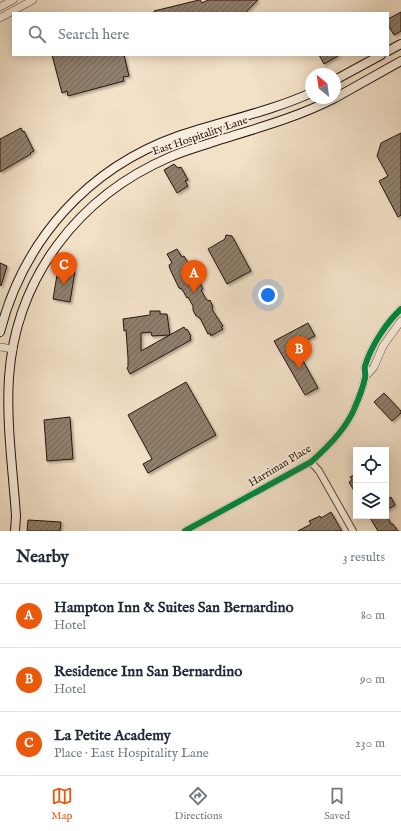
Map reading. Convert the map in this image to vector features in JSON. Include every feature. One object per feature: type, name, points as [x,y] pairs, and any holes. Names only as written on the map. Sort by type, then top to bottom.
[{"type":"main road","points":[[389,50],[401,44]]},
{"type":"main road","points":[[341,77],[378,56]]},
{"type":"main road","name":"East Hospitality Lane","points":[[341,95],[401,61]]},
{"type":"main road","name":"East Hospitality Lane","points":[[0,332],[15,287],[38,245],[62,213],[96,181],[127,160],[163,142],[305,95]]},
{"type":"main road","name":"East Hospitality Lane","points":[[15,531],[16,516],[9,393],[13,349],[23,310],[44,265],[62,238],[74,222],[90,207],[134,174],[171,156],[298,115],[322,104]]},
{"type":"street","points":[[0,7],[13,0]]},
{"type":"street","points":[[0,18],[33,0]]},
{"type":"street","name":"Harriman Place","points":[[185,531],[311,462],[323,452],[348,420],[355,408],[365,377],[364,367],[389,321],[401,309]]},
{"type":"street","name":"Harriman Place","points":[[365,377],[374,367],[384,346],[401,321]]},
{"type":"street","points":[[0,347],[13,349]]},
{"type":"street","points":[[311,462],[319,470],[353,531]]},
{"type":"building","points":[[200,0],[202,3],[208,0],[258,0],[246,12],[154,11]]},
{"type":"building","points":[[401,12],[401,31],[394,35],[389,27],[389,18]]},
{"type":"building","points":[[52,56],[124,56],[129,76],[123,77],[124,81],[68,96],[67,91],[62,93]]},
{"type":"building","points":[[320,56],[338,56],[324,64]]},
{"type":"building","points":[[21,128],[34,151],[0,172],[0,139]]},
{"type":"building","points":[[401,133],[401,215],[398,217],[379,181],[388,176],[377,156],[381,143]]},
{"type":"building","points":[[174,164],[178,168],[181,167],[188,180],[185,181],[188,186],[177,193],[164,170]]},
{"type":"building","points":[[226,235],[232,236],[251,271],[227,284],[208,249],[225,239]]},
{"type":"building","points":[[177,249],[194,270],[203,289],[201,290],[206,299],[209,301],[210,300],[213,311],[223,326],[221,327],[223,329],[211,336],[210,333],[208,334],[200,318],[196,316],[193,306],[182,289],[179,288],[170,269],[169,265],[172,263],[167,254]]},
{"type":"building","points":[[0,263],[7,266],[1,286],[0,285]]},
{"type":"building","points":[[58,269],[75,271],[70,302],[53,299]]},
{"type":"building","points":[[150,311],[160,311],[160,314],[167,314],[170,335],[184,327],[191,336],[191,340],[130,374],[127,368],[128,358],[126,330],[124,331],[123,319],[150,315]],"holes":[[[151,332],[152,336],[170,335],[141,351],[141,333]]]},
{"type":"building","points":[[308,323],[315,336],[295,346],[318,388],[305,395],[274,341]]},
{"type":"building","points":[[186,382],[216,435],[148,473],[143,464],[152,459],[128,415]]},
{"type":"building","points":[[384,393],[401,411],[401,413],[392,421],[374,402]]},
{"type":"building","points":[[70,417],[73,459],[47,461],[44,420]]},
{"type":"building","points":[[353,476],[353,489],[349,482],[352,480],[350,477]]},
{"type":"building","points":[[391,497],[395,505],[389,508],[389,498]]},
{"type":"building","points":[[331,512],[342,531],[298,531],[311,524],[309,521],[320,516],[321,518]]},
{"type":"building","points":[[371,519],[388,519],[398,531],[378,531]]},
{"type":"building","points":[[28,520],[61,522],[60,531],[27,531]]},
{"type":"cycle path","points":[[185,531],[311,462],[330,444],[352,415],[364,381],[365,366],[375,343],[390,321],[401,309]]},
{"type":"place","name":"La Petite Academy","points":[[64,285]]},
{"type":"place","name":"Hampton Inn & Suites San Bernardino","points":[[194,293]]},
{"type":"place","name":"Residence Inn San Bernardino","points":[[299,369]]}]
